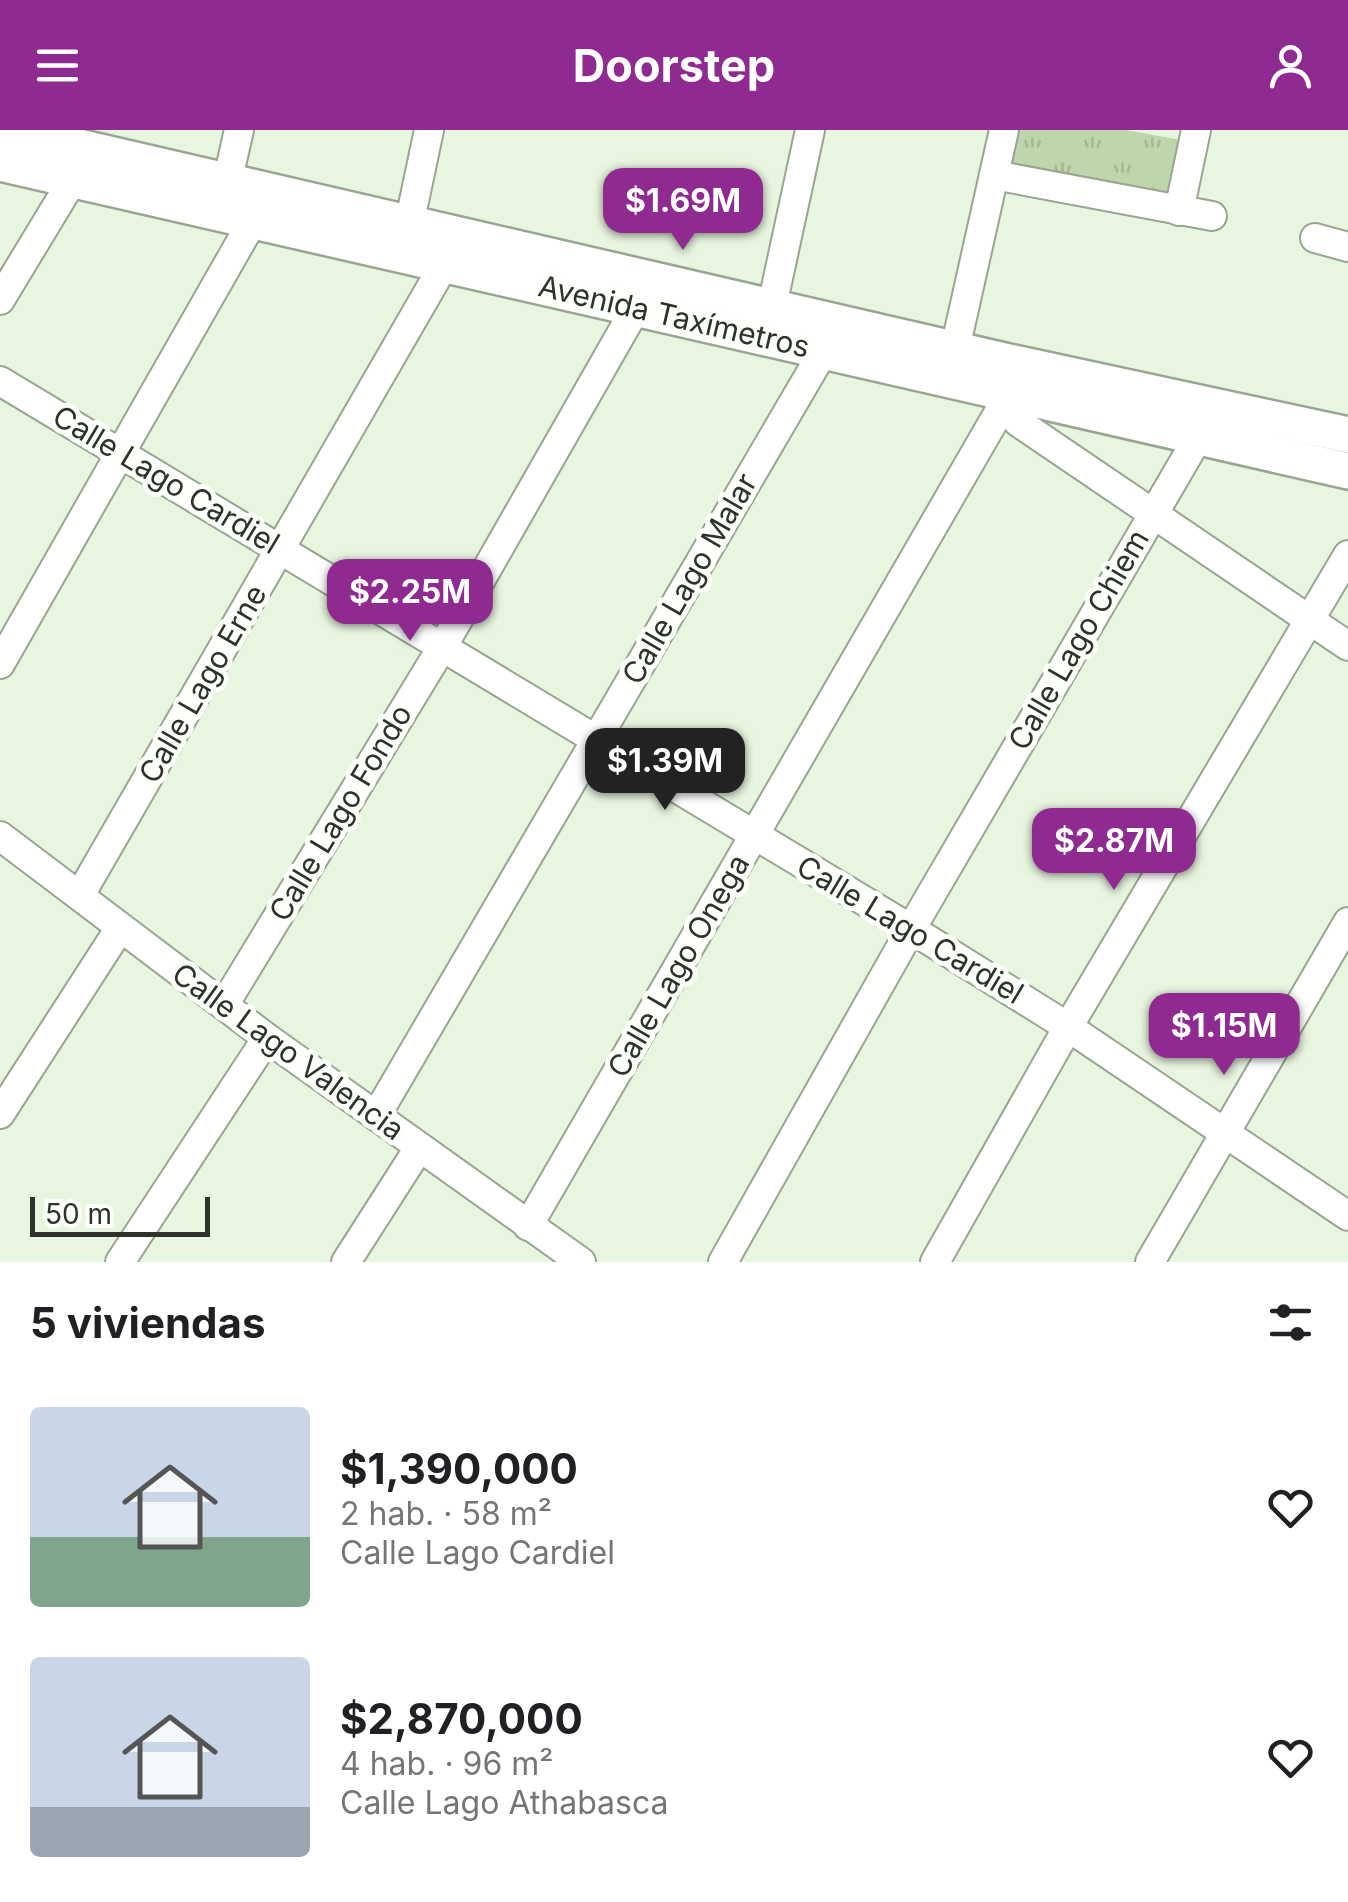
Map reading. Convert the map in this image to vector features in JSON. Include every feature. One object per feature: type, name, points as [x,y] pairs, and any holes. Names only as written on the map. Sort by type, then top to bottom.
[{"type":"main road","name":"Avenida Taxímetros","points":[[6,130],[409,225],[1348,435]]},
{"type":"main road","name":"Avenida Taxímetros","points":[[0,163],[251,224],[1348,471]]},
{"type":"main road","points":[[1275,455],[1284,421]]},
{"type":"street","points":[[227,183],[239,130]]},
{"type":"street","points":[[409,225],[429,130]]},
{"type":"street","points":[[772,306],[810,130]]},
{"type":"street","points":[[955,349],[1004,130]]},
{"type":"street","points":[[1179,211],[1193,130]]},
{"type":"street","points":[[994,174],[1212,216]]},
{"type":"street","points":[[0,300],[72,181]]},
{"type":"street","points":[[0,664],[251,224]]},
{"type":"street","points":[[1315,238],[1348,247]]},
{"type":"street","name":"Calle Lago Erne","points":[[80,895],[444,265]]},
{"type":"street","name":"Calle Lago Fondo","points":[[224,1005],[444,644],[636,308]]},
{"type":"street","name":"Calle Lago Malar","points":[[376,1116],[823,352]]},
{"type":"street","name":"Calle Lago Cardiel","points":[[0,381],[598,736],[911,928],[1068,1027],[1348,1216]]},
{"type":"street","points":[[1010,393],[1018,422],[1348,646]]},
{"type":"street","name":"Calle Lago Onega","points":[[528,1226],[1010,393]]},
{"type":"street","name":"Calle Lago Chiem","points":[[723,1262],[911,928],[1199,436]]},
{"type":"street","points":[[935,1262],[1068,1027],[1348,555]]},
{"type":"street","name":"Calle Lago Valencia","points":[[0,836],[267,1038],[577,1261]]},
{"type":"street","points":[[1150,1262],[1348,922]]},
{"type":"street","points":[[0,1114],[120,928]]},
{"type":"street","points":[[120,1262],[267,1038]]},
{"type":"street","points":[[346,1262],[420,1148]]},
{"type":"green space","points":[[1018,130],[1126,130],[1181,140],[1169,198],[1010,164]]}]
